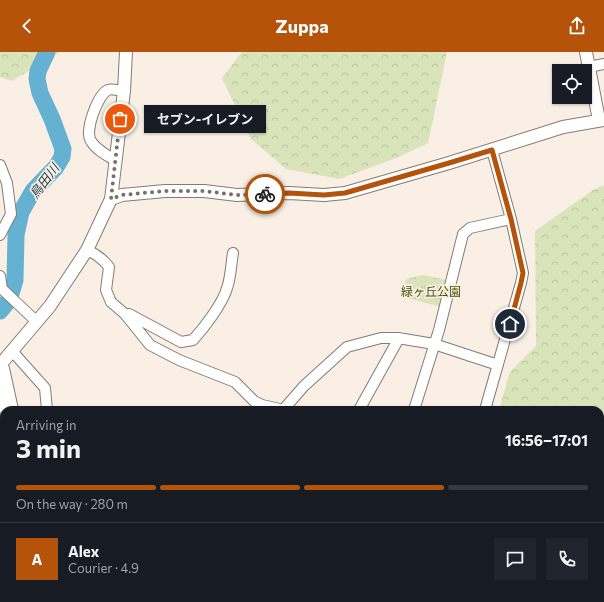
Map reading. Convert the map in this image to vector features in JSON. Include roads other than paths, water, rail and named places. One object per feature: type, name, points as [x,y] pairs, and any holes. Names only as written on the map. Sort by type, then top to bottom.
[{"type":"highway","points":[[0,369],[8,406]]},
{"type":"street","points":[[0,365],[50,306],[87,250],[111,199],[124,91],[126,52]]},
{"type":"street","points":[[586,52],[588,64]]},
{"type":"street","points":[[592,66],[604,64]]},
{"type":"street","points":[[111,199],[122,195],[165,191],[204,191],[237,195],[289,193],[324,195],[345,193],[492,150],[563,127],[601,120],[592,80]]},
{"type":"street","points":[[116,160],[98,149],[90,141],[88,134],[91,116],[104,92],[109,89],[124,91]]},
{"type":"street","points":[[486,406],[523,273],[511,219],[492,150]]},
{"type":"street","points":[[0,165],[7,183],[11,214],[0,235]]},
{"type":"street","points":[[415,406],[434,344],[463,234],[470,228],[511,219]]},
{"type":"street","points":[[87,250],[105,261],[109,267],[106,290],[110,302],[124,314],[150,345],[179,360],[235,382],[254,401],[262,406]]},
{"type":"street","points":[[124,314],[129,314],[181,342],[193,340],[199,334],[222,300],[227,288],[233,253]]},
{"type":"street","points":[[0,280],[2,290],[37,322]]},
{"type":"street","points":[[286,406],[304,386],[347,347],[381,338],[399,338],[434,344],[498,365]]},
{"type":"street","points":[[361,406],[399,338]]},
{"type":"street","points":[[12,351],[45,388],[47,406]]},
{"type":"waterway","name":"鳥田川","points":[[0,311],[9,300],[15,280],[16,235],[21,212],[33,191],[56,167],[62,157],[63,149],[52,119],[40,93],[37,79],[38,71],[47,52]]},
{"type":"place","name":"セブン-イレブン","points":[[120,119]]},
{"type":"park label","name":"緑ヶ丘公園","points":[[431,291]]}]
